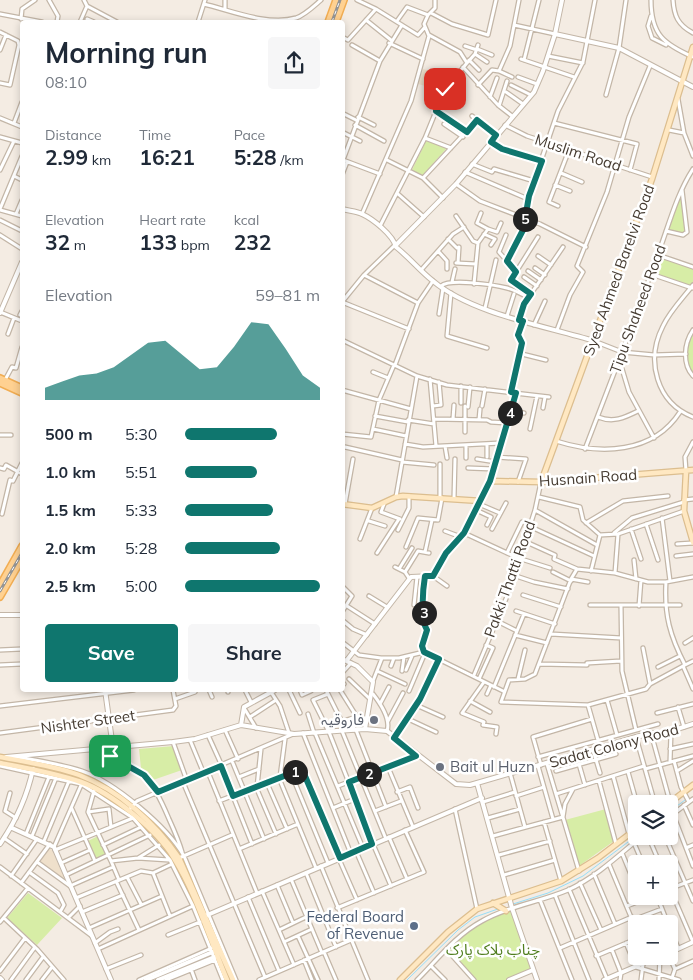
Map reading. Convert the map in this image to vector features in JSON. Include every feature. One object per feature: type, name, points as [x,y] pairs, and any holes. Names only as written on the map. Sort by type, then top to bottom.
[{"type":"main road","points":[[329,20],[336,0]]},
{"type":"main road","points":[[337,20],[344,0]]},
{"type":"main road","name":"Syed Ahmed Barelvi Road","points":[[541,482],[653,177],[692,57],[693,47]]},
{"type":"main road","points":[[2,381],[20,387]]},
{"type":"main road","points":[[2,381],[20,392]]},
{"type":"main road","name":"Husnain Road","points":[[490,481],[541,482],[693,470]]},
{"type":"main road","points":[[686,471],[684,511],[691,529],[693,542]]},
{"type":"main road","points":[[345,504],[372,508],[384,504],[396,496],[454,498],[480,503],[490,481]]},
{"type":"main road","points":[[0,583],[20,549]]},
{"type":"main road","points":[[0,597],[20,562]]},
{"type":"main road","points":[[2,757],[54,767],[79,775],[100,785],[132,807],[168,841],[182,855],[204,918],[214,954],[227,980]]},
{"type":"main road","points":[[0,764],[82,783],[132,807],[174,858],[194,905],[204,918],[234,980]]},
{"type":"main road","points":[[678,796],[693,785]]},
{"type":"main road","points":[[400,980],[448,932],[477,909],[495,905],[561,880],[579,871],[628,835]]},
{"type":"main road","points":[[495,905],[505,910]]},
{"type":"street","points":[[20,19],[22,8],[35,0]]},
{"type":"street","points":[[49,0],[58,16],[57,20]]},
{"type":"street","points":[[84,0],[88,6],[113,20]]},
{"type":"street","points":[[225,0],[225,9]]},
{"type":"street","points":[[199,20],[205,2],[225,9],[270,19],[296,18],[321,0]]},
{"type":"street","points":[[357,0],[376,9],[417,34],[424,27],[429,14],[435,8],[435,0]]},
{"type":"street","points":[[397,21],[407,7],[488,35],[496,0]]},
{"type":"street","points":[[499,71],[510,46],[519,0]]},
{"type":"street","points":[[539,0],[533,28],[522,60],[574,77]]},
{"type":"street","points":[[345,298],[364,276],[456,184],[464,172],[531,95],[538,84],[548,56],[562,0]]},
{"type":"street","points":[[507,261],[523,230],[528,200],[554,123],[582,63],[589,41],[595,0]]},
{"type":"street","points":[[606,95],[619,48],[626,0]]},
{"type":"street","points":[[651,0],[651,15],[648,26],[652,38],[692,57]]},
{"type":"street","points":[[673,0],[674,12],[678,21],[693,32]]},
{"type":"street","points":[[81,20],[88,6]]},
{"type":"street","points":[[345,38],[348,40],[376,9]]},
{"type":"street","points":[[0,14],[27,20]]},
{"type":"street","points":[[651,15],[668,46]]},
{"type":"street","points":[[366,20],[390,41],[423,59]]},
{"type":"street","points":[[345,152],[380,61],[390,41],[402,24]]},
{"type":"street","points":[[514,25],[619,48],[693,88]]},
{"type":"street","points":[[424,27],[428,35],[460,52],[468,62],[479,70]]},
{"type":"street","points":[[0,32],[18,41],[19,45],[10,85],[0,83]]},
{"type":"street","points":[[0,50],[6,34]]},
{"type":"street","points":[[362,214],[411,101],[428,35]]},
{"type":"street","points":[[352,45],[380,61]]},
{"type":"street","points":[[464,46],[492,55]]},
{"type":"street","points":[[380,226],[410,172],[445,89],[477,50]]},
{"type":"street","points":[[477,50],[487,62]]},
{"type":"street","points":[[548,56],[582,63]]},
{"type":"street","points":[[557,330],[570,295],[583,272],[577,266],[616,166],[629,117],[650,66]]},
{"type":"street","points":[[463,67],[490,97],[512,116]]},
{"type":"street","points":[[478,84],[492,70],[512,77]]},
{"type":"street","points":[[518,77],[538,84]]},
{"type":"street","points":[[490,97],[497,78]]},
{"type":"street","points":[[499,106],[507,81]]},
{"type":"street","points":[[511,85],[531,95]]},
{"type":"street","points":[[506,92],[522,104]]},
{"type":"street","points":[[678,99],[684,133],[693,156]]},
{"type":"street","points":[[14,123],[20,107]]},
{"type":"street","points":[[436,111],[467,132]]},
{"type":"street","points":[[345,114],[374,125]]},
{"type":"street","points":[[472,116],[496,135]]},
{"type":"street","points":[[0,118],[20,126]]},
{"type":"street","points":[[423,178],[477,120]]},
{"type":"street","points":[[554,123],[637,144],[630,170]]},
{"type":"street","points":[[444,124],[463,137]]},
{"type":"street","points":[[355,125],[384,141]]},
{"type":"street","name":"Muslim Road","points":[[505,125],[527,136],[653,177]]},
{"type":"street","points":[[669,130],[684,133]]},
{"type":"street","points":[[345,134],[360,141]]},
{"type":"street","points":[[0,137],[20,142]]},
{"type":"street","points":[[425,138],[450,148]]},
{"type":"street","points":[[0,170],[14,141]]},
{"type":"street","points":[[491,142],[502,149],[542,161]]},
{"type":"street","points":[[558,206],[549,202],[569,150]]},
{"type":"street","points":[[387,160],[423,178],[443,198]]},
{"type":"street","points":[[20,161],[0,209],[20,215]]},
{"type":"street","points":[[345,168],[347,162],[380,174]]},
{"type":"street","points":[[472,164],[534,181]]},
{"type":"street","name":"Tipu Shaheed Road","points":[[585,449],[620,361],[682,190],[693,169]]},
{"type":"street","points":[[464,172],[528,200]]},
{"type":"street","points":[[560,173],[582,182]]},
{"type":"street","points":[[14,176],[20,179]]},
{"type":"street","points":[[456,184],[480,201],[525,218],[586,247]]},
{"type":"street","points":[[556,185],[570,191]]},
{"type":"street","points":[[666,232],[683,236],[688,232],[682,190]]},
{"type":"street","points":[[398,194],[424,217]]},
{"type":"street","points":[[16,214],[20,205]]},
{"type":"street","points":[[345,210],[362,214],[380,226],[433,282],[485,308],[534,325],[594,341],[622,352],[654,355],[686,354]]},
{"type":"street","points":[[481,213],[477,223],[497,232],[501,223]]},
{"type":"street","points":[[456,216],[473,241],[478,242]]},
{"type":"street","points":[[0,220],[20,230]]},
{"type":"street","points":[[422,270],[448,239],[464,227]]},
{"type":"street","points":[[474,284],[478,242],[488,228]]},
{"type":"street","points":[[484,234],[494,239],[491,245]]},
{"type":"street","points":[[0,235],[20,248]]},
{"type":"street","points":[[506,235],[499,252],[516,272]]},
{"type":"street","points":[[530,296],[511,280],[538,237]]},
{"type":"street","points":[[448,239],[458,248],[458,263],[476,264]]},
{"type":"street","points":[[511,392],[516,375],[518,353],[522,343],[518,334],[521,320],[530,296],[563,247]]},
{"type":"street","points":[[438,251],[447,261],[447,269]]},
{"type":"street","points":[[658,255],[693,267]]},
{"type":"street","points":[[538,256],[551,265]]},
{"type":"street","points":[[485,308],[496,260]]},
{"type":"street","points":[[20,267],[0,312],[20,320]]},
{"type":"street","points":[[535,268],[545,274]]},
{"type":"street","points":[[452,282],[455,269]]},
{"type":"street","points":[[528,270],[541,280]]},
{"type":"street","points":[[651,274],[692,287],[662,327],[654,355],[656,372],[663,393],[680,412],[693,418]]},
{"type":"street","points":[[364,276],[418,303]]},
{"type":"street","points":[[524,277],[537,286]]},
{"type":"street","points":[[345,434],[369,438],[379,400],[418,303],[433,282]]},
{"type":"street","points":[[442,287],[452,282],[490,285],[508,288],[530,296]]},
{"type":"street","points":[[439,314],[442,287]]},
{"type":"street","points":[[451,292],[447,336],[486,348]]},
{"type":"street","points":[[506,316],[514,294]]},
{"type":"street","points":[[534,325],[545,301]]},
{"type":"street","points":[[345,303],[408,329]]},
{"type":"street","points":[[8,334],[14,318]]},
{"type":"street","points":[[693,330],[689,337],[686,354],[688,369],[693,376]]},
{"type":"street","points":[[345,341],[417,376],[430,380],[547,397],[544,408]]},
{"type":"street","points":[[518,353],[546,360]]},
{"type":"street","points":[[2,381],[12,367],[16,368],[20,355]]},
{"type":"street","points":[[620,361],[629,392],[654,438]]},
{"type":"street","points":[[373,372],[388,378]]},
{"type":"street","points":[[396,496],[417,376]]},
{"type":"street","points":[[430,380],[436,446]]},
{"type":"street","points":[[433,406],[442,405],[439,382]]},
{"type":"street","points":[[461,386],[462,403]]},
{"type":"street","points":[[465,432],[470,387]]},
{"type":"street","points":[[480,420],[485,389]]},
{"type":"street","points":[[345,391],[411,408]]},
{"type":"street","points":[[490,481],[516,393]]},
{"type":"street","points":[[530,429],[537,396]]},
{"type":"street","points":[[453,419],[454,405]]},
{"type":"street","points":[[510,411],[524,413]]},
{"type":"street","points":[[598,417],[604,420],[619,420],[638,411]]},
{"type":"street","points":[[556,441],[585,449],[632,447],[654,438],[673,423],[680,412]]},
{"type":"street","points":[[376,416],[434,424]]},
{"type":"street","points":[[434,419],[465,419],[507,423]]},
{"type":"street","points":[[372,429],[406,436]]},
{"type":"street","points":[[0,440],[1,435],[11,435]]},
{"type":"street","points":[[686,471],[685,457],[693,442]]},
{"type":"street","points":[[405,444],[445,446],[501,443]]},
{"type":"street","points":[[487,444],[487,457]]},
{"type":"street","points":[[466,445],[466,458]]},
{"type":"street","points":[[445,446],[447,458]]},
{"type":"street","points":[[345,447],[402,461],[434,465]]},
{"type":"street","points":[[497,457],[526,460],[518,482]]},
{"type":"street","points":[[345,499],[353,459]]},
{"type":"street","points":[[454,498],[455,459]]},
{"type":"street","points":[[477,459],[496,462]]},
{"type":"street","points":[[406,547],[417,518],[439,519],[441,497],[440,464]]},
{"type":"street","points":[[0,468],[4,469],[6,465],[18,471]]},
{"type":"street","points":[[2,514],[10,480],[13,481],[20,467]]},
{"type":"street","points":[[468,468],[494,469]]},
{"type":"street","name":"Pakki Thatti Road","points":[[474,675],[497,621],[536,510],[541,482]]},
{"type":"street","points":[[398,530],[409,506],[408,496]]},
{"type":"street","points":[[586,522],[623,501],[668,496]]},
{"type":"street","points":[[539,497],[580,507],[586,522],[600,535],[618,534],[684,511]]},
{"type":"street","points":[[611,535],[632,518],[684,501],[693,500]]},
{"type":"street","points":[[433,576],[446,553],[463,535],[480,503],[500,513]]},
{"type":"street","points":[[492,530],[506,503]]},
{"type":"street","points":[[384,504],[381,512],[403,521]]},
{"type":"street","points":[[360,539],[369,521],[372,508]]},
{"type":"street","points":[[476,510],[491,517],[487,525]]},
{"type":"street","points":[[536,510],[597,545]]},
{"type":"street","points":[[662,518],[668,582],[664,606],[672,639],[693,689]]},
{"type":"street","points":[[377,553],[399,519]]},
{"type":"street","points":[[405,572],[419,551],[427,552],[432,520]]},
{"type":"street","points":[[369,521],[385,526]]},
{"type":"street","points":[[507,553],[522,522]]},
{"type":"street","points":[[646,524],[658,560]]},
{"type":"street","points":[[530,526],[594,556]]},
{"type":"street","points":[[630,529],[641,559]]},
{"type":"street","points":[[446,531],[463,535],[518,558],[550,568]]},
{"type":"street","points":[[616,573],[618,534]]},
{"type":"street","points":[[591,571],[600,535]]},
{"type":"street","points":[[524,541],[555,555],[554,559],[577,569],[616,573],[641,580],[668,582],[693,577]]},
{"type":"street","points":[[677,544],[693,542]]},
{"type":"street","points":[[409,578],[405,572],[397,568],[412,548]]},
{"type":"street","points":[[676,556],[693,554]]},
{"type":"street","points":[[634,560],[636,579]]},
{"type":"street","points":[[577,569],[532,677],[509,680],[504,691],[503,703],[588,705],[646,690],[650,684],[693,661]]},
{"type":"street","points":[[553,572],[571,580],[588,582]]},
{"type":"street","points":[[513,574],[534,582],[568,589]]},
{"type":"street","points":[[414,605],[418,576]]},
{"type":"street","points":[[409,691],[424,653],[422,646],[427,630],[424,626],[424,610],[421,603],[425,576]]},
{"type":"street","points":[[373,681],[352,663],[345,660],[354,652],[409,578],[433,576],[447,586]]},
{"type":"street","points":[[639,606],[641,580]]},
{"type":"street","points":[[345,589],[352,596],[346,606],[374,624]]},
{"type":"street","points":[[523,595],[561,607]]},
{"type":"street","points":[[369,596],[387,607]]},
{"type":"street","points":[[590,606],[664,606],[680,604]]},
{"type":"street","points":[[621,606],[621,661],[636,730]]},
{"type":"street","points":[[516,611],[555,624]]},
{"type":"street","points":[[487,694],[524,614]]},
{"type":"street","points":[[0,615],[20,615]]},
{"type":"street","points":[[497,621],[517,631]]},
{"type":"street","points":[[345,622],[367,635]]},
{"type":"street","points":[[551,634],[621,638]]},
{"type":"street","points":[[515,635],[547,643]]},
{"type":"street","points":[[685,643],[693,638]]},
{"type":"street","points":[[345,644],[359,655],[382,658],[404,657],[424,653],[474,675],[480,680],[504,691]]},
{"type":"street","points":[[480,680],[493,648],[486,645]]},
{"type":"street","points":[[643,648],[650,684]]},
{"type":"street","points":[[0,650],[20,649]]},
{"type":"street","points":[[518,679],[525,650]]},
{"type":"street","points":[[404,657],[404,670],[412,655]]},
{"type":"street","points":[[658,667],[680,656]]},
{"type":"street","points":[[365,729],[372,700],[373,681],[382,658]]},
{"type":"street","points":[[391,666],[394,658]]},
{"type":"street","points":[[394,738],[416,705],[439,659]]},
{"type":"street","points":[[539,664],[587,666],[587,663],[621,661]]},
{"type":"street","points":[[345,670],[352,663]]},
{"type":"street","points":[[0,666],[20,664]]},
{"type":"street","points":[[377,672],[405,684]]},
{"type":"street","points":[[349,679],[372,700]]},
{"type":"street","points":[[484,682],[462,713],[484,722],[482,725],[496,727],[496,734]]},
{"type":"street","points":[[380,705],[389,686]]},
{"type":"street","points":[[0,706],[105,692],[113,748]]},
{"type":"street","points":[[173,692],[175,699],[195,692]]},
{"type":"street","points":[[210,692],[212,697]]},
{"type":"street","points":[[246,692],[251,702]]},
{"type":"street","points":[[241,725],[244,707],[271,692]]},
{"type":"street","points":[[273,692],[291,734]]},
{"type":"street","points":[[290,692],[300,713]]},
{"type":"street","points":[[342,722],[327,692],[313,700],[320,717],[322,715],[327,726],[372,844],[391,886]]},
{"type":"street","points":[[327,726],[357,717],[357,714],[341,692]]},
{"type":"street","points":[[2,757],[190,740],[241,725],[291,734],[365,729],[386,731],[387,721],[403,693]]},
{"type":"street","points":[[372,694],[380,705],[387,721]]},
{"type":"street","name":"Nishter Street","points":[[0,733],[176,708],[175,699]]},
{"type":"street","points":[[250,717],[276,700]]},
{"type":"street","points":[[607,700],[617,735]]},
{"type":"street","points":[[470,701],[490,712]]},
{"type":"street","points":[[657,713],[693,704]]},
{"type":"street","points":[[416,705],[443,717]]},
{"type":"street","points":[[588,705],[600,747]]},
{"type":"street","points":[[244,707],[256,728]]},
{"type":"street","points":[[678,707],[684,727]]},
{"type":"street","points":[[308,714],[314,733],[363,848]]},
{"type":"street","points":[[353,718],[355,730],[386,807]]},
{"type":"street","points":[[406,718],[436,732]]},
{"type":"street","points":[[553,820],[533,737],[592,719]]},
{"type":"street","points":[[538,757],[658,724]]},
{"type":"street","name":"Sadat Colony Road","points":[[386,731],[416,756],[456,784],[477,783],[636,737],[651,733],[670,732],[693,724]]},
{"type":"street","points":[[225,730],[238,759]]},
{"type":"street","points":[[342,731],[374,811],[407,879]]},
{"type":"street","points":[[670,732],[672,762],[677,771],[683,792],[689,802]]},
{"type":"street","points":[[303,733],[351,854]]},
{"type":"street","points":[[651,733],[667,795]]},
{"type":"street","points":[[132,807],[158,792],[206,773],[291,734]]},
{"type":"street","points":[[208,735],[252,844]]},
{"type":"street","points":[[636,737],[652,795]]},
{"type":"street","points":[[285,738],[280,778],[316,868]]},
{"type":"street","points":[[190,740],[257,893]]},
{"type":"street","points":[[173,742],[185,782],[209,845],[265,977]]},
{"type":"street","points":[[670,749],[693,744]]},
{"type":"street","points":[[261,748],[257,787],[276,834]]},
{"type":"street","points":[[96,750],[144,775],[158,792],[182,855],[232,835]]},
{"type":"street","points":[[593,750],[600,773]]},
{"type":"street","points":[[556,770],[616,754]]},
{"type":"street","points":[[16,756],[54,767]]},
{"type":"street","points":[[338,786],[416,756]]},
{"type":"street","points":[[556,794],[628,772],[693,756]]},
{"type":"street","points":[[232,761],[264,839]]},
{"type":"street","points":[[677,771],[693,761]]},
{"type":"street","points":[[547,764],[579,871]]},
{"type":"street","points":[[579,764],[585,784]]},
{"type":"street","points":[[388,767],[413,827]]},
{"type":"street","points":[[238,777],[259,769]]},
{"type":"street","points":[[218,802],[302,769],[357,900]]},
{"type":"street","points":[[0,844],[12,828],[26,796],[33,771],[49,777],[82,783],[133,818],[150,835],[171,862],[194,905],[98,949]]},
{"type":"street","points":[[628,772],[634,795]]},
{"type":"street","points":[[292,773],[328,863]]},
{"type":"street","points":[[510,773],[525,827]]},
{"type":"street","points":[[614,776],[628,830]]},
{"type":"street","points":[[26,834],[49,777]]},
{"type":"street","points":[[32,836],[56,778]]},
{"type":"street","points":[[44,841],[69,781]]},
{"type":"street","points":[[599,781],[616,844]]},
{"type":"street","points":[[21,883],[37,862],[53,847],[72,809],[82,783]]},
{"type":"street","points":[[267,783],[287,828]]},
{"type":"street","points":[[477,783],[499,855],[512,907],[537,980]]},
{"type":"street","points":[[398,792],[410,787],[418,808]]},
{"type":"street","points":[[168,935],[233,903],[455,810],[483,800],[544,788]]},
{"type":"street","points":[[562,817],[565,804],[573,789]]},
{"type":"street","points":[[94,791],[88,812],[111,861],[122,895],[139,930]]},
{"type":"street","points":[[10,793],[5,810],[16,818]]},
{"type":"street","points":[[332,808],[355,799]]},
{"type":"street","points":[[678,810],[693,799]]},
{"type":"street","points":[[374,811],[401,801]]},
{"type":"street","points":[[684,805],[693,825]]},
{"type":"street","points":[[72,809],[95,861]]},
{"type":"street","points":[[88,812],[109,809],[111,828]]},
{"type":"street","points":[[488,818],[520,809]]},
{"type":"street","points":[[455,810],[477,909]]},
{"type":"street","points":[[493,836],[562,817]]},
{"type":"street","points":[[53,847],[85,839],[133,818]]},
{"type":"street","points":[[544,822],[561,880]]},
{"type":"street","points":[[238,849],[298,824]]},
{"type":"street","points":[[103,845],[142,827]]},
{"type":"street","points":[[12,828],[44,841],[53,847],[111,980]]},
{"type":"street","points":[[337,908],[424,872],[405,830]]},
{"type":"street","points":[[678,830],[693,866]]},
{"type":"street","points":[[66,875],[150,835]]},
{"type":"street","points":[[4,838],[26,854]]},
{"type":"street","points":[[11,876],[38,839]]},
{"type":"street","points":[[499,855],[550,841]]},
{"type":"street","points":[[138,858],[158,845]]},
{"type":"street","points":[[417,980],[463,934],[482,921],[512,907],[540,900],[569,889],[609,864],[632,845]]},
{"type":"street","points":[[669,845],[693,900]]},
{"type":"street","points":[[686,848],[693,845]]},
{"type":"street","points":[[60,863],[90,850]]},
{"type":"street","points":[[356,851],[374,893]]},
{"type":"street","points":[[622,853],[628,868]]},
{"type":"street","points":[[111,861],[138,858],[171,862]]},
{"type":"street","points":[[504,875],[555,860]]},
{"type":"street","points":[[37,862],[70,886]]},
{"type":"street","points":[[76,898],[140,871],[152,873],[171,862]]},
{"type":"street","points":[[609,864],[630,915]]},
{"type":"street","points":[[321,866],[368,980]]},
{"type":"street","points":[[0,867],[92,936]]},
{"type":"street","points":[[70,886],[113,867]]},
{"type":"street","points":[[29,872],[58,893],[64,905],[60,912]]},
{"type":"street","points":[[152,873],[170,916]]},
{"type":"street","points":[[306,873],[336,947]]},
{"type":"street","points":[[594,874],[615,924]]},
{"type":"street","points":[[127,877],[141,904]]},
{"type":"street","points":[[291,879],[306,917],[336,980]]},
{"type":"street","points":[[678,885],[693,880]]},
{"type":"street","points":[[580,883],[601,930]]},
{"type":"street","points":[[277,885],[293,923]]},
{"type":"street","points":[[0,922],[28,888]]},
{"type":"street","points":[[569,889],[605,979],[642,966],[670,978],[680,980]]},
{"type":"street","points":[[262,891],[294,965]]},
{"type":"street","points":[[82,912],[122,895]]},
{"type":"street","points":[[555,895],[589,980]]},
{"type":"street","points":[[89,928],[162,896]]},
{"type":"street","points":[[248,897],[279,971]]},
{"type":"street","points":[[540,900],[572,980]]},
{"type":"street","points":[[660,905],[664,915]]},
{"type":"street","points":[[677,905],[693,942],[678,948]]},
{"type":"street","points":[[68,918],[80,906]]},
{"type":"street","points":[[644,915],[662,909]]},
{"type":"street","points":[[279,930],[306,917]]},
{"type":"street","points":[[4,918],[35,947],[61,979]]},
{"type":"street","points":[[560,948],[628,920]]},
{"type":"street","points":[[95,943],[110,932],[118,929]]},
{"type":"street","points":[[284,942],[312,930]]},
{"type":"street","points":[[298,936],[318,980]]},
{"type":"street","points":[[0,971],[25,938]]},
{"type":"street","points":[[259,980],[351,940]]},
{"type":"street","points":[[596,956],[626,943],[636,967]]},
{"type":"street","points":[[10,980],[35,947]]},
{"type":"street","points":[[446,950],[474,980]]},
{"type":"street","points":[[612,950],[621,973],[620,980]]},
{"type":"street","points":[[146,980],[191,968],[214,954]]},
{"type":"street","points":[[158,980],[214,954]]},
{"type":"street","points":[[139,980],[214,954]]},
{"type":"street","points":[[214,954],[223,980]]},
{"type":"street","points":[[106,969],[141,955]]},
{"type":"street","points":[[26,980],[44,957]]},
{"type":"street","points":[[304,960],[312,979],[306,980]]},
{"type":"street","points":[[670,978],[675,969],[693,961]]},
{"type":"street","points":[[659,980],[660,965]]},
{"type":"street","points":[[673,965],[675,969]]},
{"type":"street","points":[[431,966],[445,980]]},
{"type":"street","points":[[641,980],[642,966]]},
{"type":"street","points":[[42,980],[52,967]]},
{"type":"street","points":[[191,968],[195,980]]},
{"type":"street","points":[[509,980],[533,970]]},
{"type":"shaded area","points":[[423,69],[437,73],[433,88],[418,84]]},
{"type":"shaded area","points":[[49,848],[52,850],[66,882],[39,862]]},
{"type":"green space","points":[[426,141],[447,148],[422,176],[412,170]]},
{"type":"green space","points":[[682,189],[687,232],[686,234],[666,231]]},
{"type":"green space","points":[[658,255],[693,267],[693,288],[651,274]]},
{"type":"green space","points":[[693,330],[693,375],[688,364],[687,352]]},
{"type":"green space","points":[[174,746],[182,770],[153,780],[141,768],[139,749]]},
{"type":"green space","points":[[606,809],[614,841],[579,866],[565,820]]},
{"type":"green space","points":[[98,836],[107,856],[96,861],[88,841]]},
{"type":"green space","points":[[28,893],[62,918],[37,945],[7,918]]},
{"type":"green space","name":"چناب بلاک پارک","points":[[512,908],[533,970],[509,980],[474,980],[447,950],[477,926]]},
{"type":"waterway","points":[[678,805],[685,800]]},
{"type":"waterway","points":[[513,904],[548,893],[583,876],[628,842]]},
{"type":"waterway","points":[[407,980],[458,930],[475,917],[498,909]]},
{"type":"railway","points":[[333,20],[340,0]]},
{"type":"railway","points":[[0,591],[20,556]]},
{"type":"place","name":"فاروقیہ","points":[[374,720]]},
{"type":"place","name":"Bait ul Huzn","points":[[440,767]]},
{"type":"place","name":"Federal Board of Revenue","points":[[414,926]]},
{"type":"route","points":[[110,756],[129,764],[144,775],[158,792],[221,766],[233,796],[302,769],[340,858],[372,844],[349,782],[416,756],[394,738],[420,699],[439,659],[424,652],[422,646],[427,630],[424,626],[424,610],[421,603],[425,576],[433,576],[446,553],[464,533],[490,481],[516,393],[511,392],[516,375],[518,353],[522,343],[518,334],[523,321],[519,320],[524,304],[531,294],[511,280],[516,272],[507,261],[523,230],[529,196],[542,161],[502,149],[491,142],[496,135],[477,120],[467,132],[436,111],[445,89]]}]
